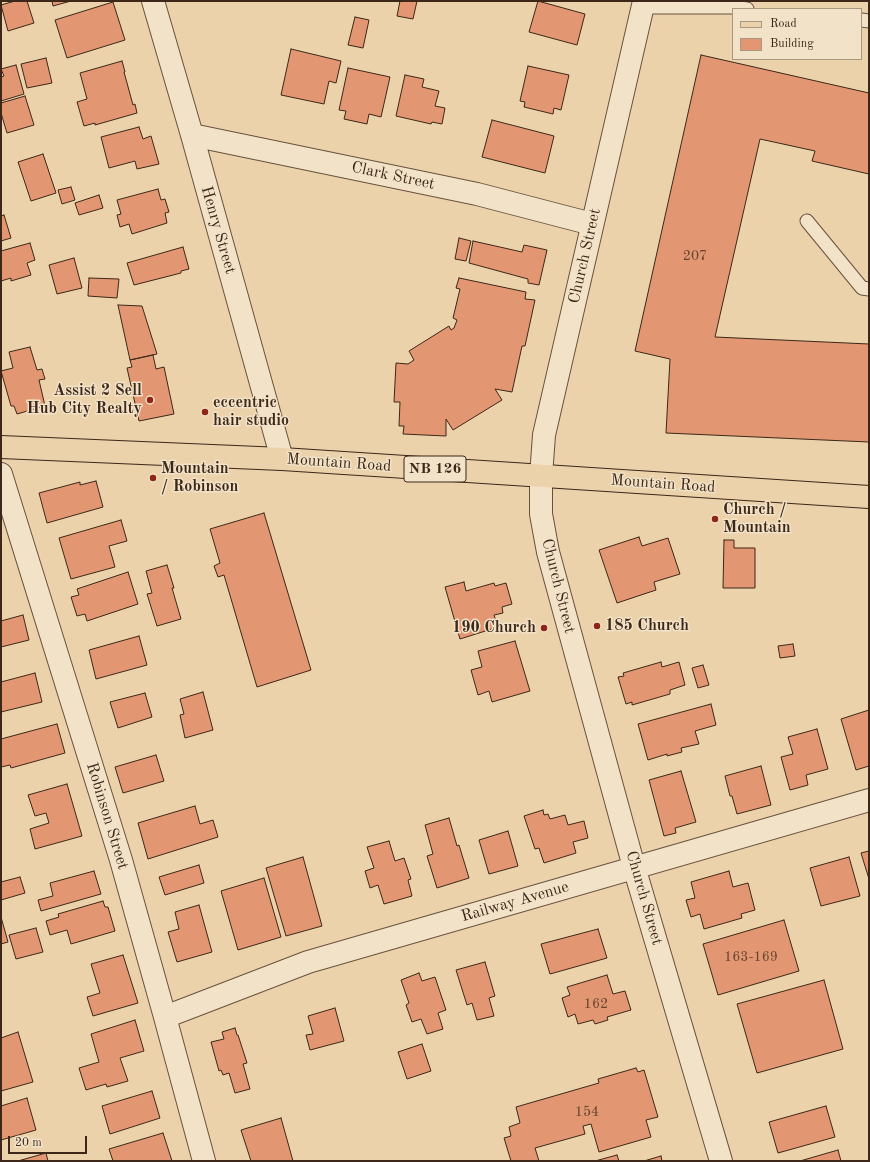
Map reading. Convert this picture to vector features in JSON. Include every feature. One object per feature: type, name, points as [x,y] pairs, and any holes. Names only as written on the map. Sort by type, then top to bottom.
[{"type":"main road","name":"Mountain Road","points":[[1,447],[282,459],[869,497]]},
{"type":"street","name":"Henry Street","points":[[153,1],[192,135],[282,459]]},
{"type":"street","name":"Church Street","points":[[643,4],[544,436],[541,476],[541,514],[548,552],[634,867],[721,1161]]},
{"type":"street","name":"Clark Street","points":[[192,135],[477,194],[592,224]]},
{"type":"street","name":"Robinson Street","points":[[1,474],[121,860],[166,1017],[204,1161]]},
{"type":"street","name":"Railway Avenue","points":[[166,1017],[308,962],[869,800]]},
{"type":"lane","points":[[643,4],[732,8]]},
{"type":"lane","points":[[807,221],[862,288],[869,289]]},
{"type":"building","points":[[15,1],[27,1],[34,23],[8,31],[1,5]]},
{"type":"building","points":[[52,1],[71,1],[53,6]]},
{"type":"building","points":[[400,1],[417,1],[413,19],[397,16]]},
{"type":"building","points":[[538,1],[585,14],[577,45],[529,32]]},
{"type":"building","points":[[113,2],[125,40],[67,58],[55,20]]},
{"type":"building","points":[[355,17],[369,20],[363,48],[348,45]]},
{"type":"building","points":[[291,49],[341,61],[336,83],[329,81],[324,104],[281,95]]},
{"type":"building","points":[[701,55],[869,93],[869,174],[812,161],[815,151],[760,139],[715,337],[869,344],[869,442],[666,433],[670,359],[635,351]]},
{"type":"building","points":[[46,58],[52,83],[27,88],[21,64]]},
{"type":"building","points":[[122,61],[133,105],[135,104],[137,113],[95,125],[95,123],[84,126],[77,102],[87,99],[80,73]]},
{"type":"building","points":[[16,65],[24,94],[1,101],[1,77],[4,76],[1,69]]},
{"type":"building","points":[[528,66],[569,75],[561,110],[554,108],[553,114],[524,107],[525,102],[520,101]]},
{"type":"building","points":[[348,68],[390,77],[381,117],[369,114],[367,124],[344,119],[346,111],[339,110]]},
{"type":"building","points":[[405,75],[424,79],[422,87],[439,91],[435,106],[445,108],[442,124],[432,122],[431,124],[396,116]]},
{"type":"building","points":[[25,96],[34,125],[7,133],[1,113],[1,103]]},
{"type":"building","points":[[492,120],[554,136],[545,173],[482,157]]},
{"type":"building","points":[[139,127],[143,139],[151,136],[159,164],[137,169],[135,161],[109,168],[101,137]]},
{"type":"building","points":[[43,154],[56,193],[31,201],[18,162]]},
{"type":"building","points":[[71,187],[75,200],[62,204],[58,190]]},
{"type":"building","points":[[158,189],[161,200],[165,199],[169,212],[165,213],[167,223],[132,234],[129,224],[120,227],[117,215],[121,214],[117,200]]},
{"type":"building","points":[[99,195],[103,208],[79,215],[75,203]]},
{"type":"building","points":[[4,215],[11,238],[1,241],[1,216]]},
{"type":"building","points":[[459,238],[471,241],[466,261],[455,259]]},
{"type":"building","points":[[473,241],[522,252],[524,245],[547,250],[539,285],[528,283],[528,279],[469,263]]},
{"type":"building","points":[[30,243],[35,260],[27,263],[31,275],[11,281],[11,278],[1,281],[1,251]]},
{"type":"building","points":[[183,247],[189,269],[181,271],[181,273],[134,285],[127,263]]},
{"type":"building","points":[[74,258],[82,288],[57,294],[49,265]]},
{"type":"building","points":[[89,278],[119,279],[117,298],[88,296]]},
{"type":"building","points":[[459,278],[526,292],[525,299],[535,300],[525,346],[522,346],[512,392],[495,389],[502,400],[453,430],[446,419],[446,436],[403,434],[404,426],[399,426],[400,402],[394,402],[396,363],[408,364],[414,360],[409,351],[449,326],[451,330],[454,328],[457,320],[453,318],[460,289],[456,288]]},
{"type":"building","points":[[118,305],[142,306],[157,354],[130,360]]},
{"type":"building","points":[[30,347],[37,370],[42,369],[45,379],[39,380],[45,406],[17,414],[14,406],[11,406],[1,371],[13,368],[9,352]]},
{"type":"building","points":[[153,355],[156,369],[164,367],[174,414],[139,421],[127,368],[132,367],[130,360]]},
{"type":"building","points":[[96,481],[103,507],[47,523],[39,493],[80,482],[80,485]]},
{"type":"building","points":[[264,513],[311,670],[257,687],[224,575],[218,577],[214,566],[220,563],[210,529]]},
{"type":"building","points":[[121,520],[127,541],[109,546],[115,567],[71,579],[59,538]]},
{"type":"building","points":[[639,537],[642,546],[668,538],[680,574],[654,582],[656,590],[617,603],[599,550]]},
{"type":"building","points":[[724,540],[734,540],[734,548],[755,548],[755,588],[723,588]]},
{"type":"building","points":[[167,565],[181,619],[157,626],[147,594],[152,593],[146,571]]},
{"type":"building","points":[[128,572],[138,604],[87,621],[85,614],[77,616],[71,597],[79,595],[77,589]]},
{"type":"building","points":[[464,582],[466,591],[494,583],[495,586],[506,583],[512,604],[502,607],[503,613],[494,615],[498,627],[460,639],[445,587]]},
{"type":"building","points":[[23,615],[29,640],[1,647],[1,621]]},
{"type":"building","points":[[139,636],[147,665],[96,679],[89,650]]},
{"type":"building","points":[[515,641],[530,691],[492,702],[489,691],[478,695],[471,670],[482,667],[478,651]]},
{"type":"building","points":[[793,644],[795,656],[780,658],[778,646]]},
{"type":"building","points":[[661,662],[662,667],[679,662],[685,685],[670,690],[670,694],[632,705],[632,702],[626,704],[618,677],[624,676],[623,673]]},
{"type":"building","points":[[703,665],[709,685],[698,688],[692,668]]},
{"type":"building","points":[[35,673],[42,702],[1,712],[1,682]]},
{"type":"building","points":[[203,692],[213,730],[185,738],[180,715],[184,714],[180,699]]},
{"type":"building","points":[[145,693],[152,717],[118,728],[110,702]]},
{"type":"building","points":[[711,704],[716,725],[695,731],[699,744],[681,748],[682,752],[667,756],[667,754],[648,760],[638,724]]},
{"type":"building","points":[[869,710],[869,766],[856,770],[841,719]]},
{"type":"building","points":[[57,724],[65,753],[11,768],[10,765],[1,767],[1,739]]},
{"type":"building","points":[[817,729],[828,769],[806,775],[808,785],[790,790],[781,757],[793,754],[788,737]]},
{"type":"building","points":[[156,755],[164,781],[123,793],[115,767]]},
{"type":"building","points":[[761,766],[771,805],[737,814],[732,796],[730,796],[725,776]]},
{"type":"building","points":[[681,771],[696,822],[675,828],[676,833],[664,836],[649,780]]},
{"type":"building","points":[[67,784],[82,836],[35,849],[30,829],[49,823],[46,813],[35,816],[28,795]]},
{"type":"building","points":[[195,806],[200,824],[213,820],[218,837],[148,859],[138,823]]},
{"type":"building","points":[[543,810],[544,815],[548,814],[550,819],[565,815],[568,825],[584,821],[588,838],[573,842],[576,853],[544,863],[539,848],[535,849],[524,816]]},
{"type":"building","points":[[449,818],[457,846],[459,845],[469,878],[437,888],[427,856],[433,854],[425,825]]},
{"type":"building","points":[[508,831],[518,866],[489,874],[479,840]]},
{"type":"building","points":[[389,841],[395,861],[404,858],[411,879],[408,880],[412,896],[384,904],[378,885],[370,888],[365,871],[374,868],[367,847]]},
{"type":"building","points":[[869,851],[869,879],[861,853]]},
{"type":"building","points":[[303,857],[322,926],[286,936],[266,868]]},
{"type":"building","points":[[849,857],[860,896],[821,906],[810,868]]},
{"type":"building","points":[[199,865],[204,883],[165,895],[159,877]]},
{"type":"building","points":[[94,871],[101,894],[41,911],[38,900],[53,896],[50,883]]},
{"type":"building","points":[[729,871],[733,887],[748,883],[755,910],[741,914],[742,918],[704,929],[700,914],[691,917],[686,900],[695,898],[691,882]]},
{"type":"building","points":[[20,877],[25,893],[1,900],[1,882]]},
{"type":"building","points":[[264,878],[281,937],[238,950],[221,891]]},
{"type":"building","points":[[103,901],[105,907],[108,907],[115,931],[71,944],[67,930],[50,935],[46,921],[59,917],[58,914]]},
{"type":"building","points":[[199,905],[212,952],[177,962],[168,932],[179,929],[175,912]]},
{"type":"building","points":[[1,917],[8,942],[1,944]]},
{"type":"building","points":[[784,920],[799,971],[718,995],[703,944]]},
{"type":"building","points":[[36,928],[43,952],[16,959],[9,935]]},
{"type":"building","points":[[598,929],[607,958],[550,974],[541,944]]},
{"type":"building","points":[[123,955],[138,1003],[93,1016],[87,997],[100,993],[91,964]]},
{"type":"building","points":[[485,962],[495,996],[489,998],[494,1016],[477,1020],[472,1003],[467,1005],[456,970]]},
{"type":"building","points":[[419,973],[422,981],[435,977],[446,1010],[438,1013],[443,1029],[427,1034],[421,1019],[412,1022],[406,1005],[409,1003],[401,980]]},
{"type":"building","points":[[607,975],[613,994],[625,991],[631,1010],[607,1017],[608,1020],[595,1024],[593,1020],[578,1024],[575,1014],[568,1017],[562,998],[570,995],[567,987]]},
{"type":"building","points":[[824,980],[843,1049],[757,1073],[737,1004]]},
{"type":"building","points":[[335,1008],[344,1041],[310,1050],[306,1035],[313,1034],[308,1016]]},
{"type":"building","points":[[135,1020],[144,1051],[120,1058],[128,1081],[107,1087],[106,1084],[86,1090],[79,1068],[99,1062],[91,1034]]},
{"type":"building","points":[[235,1028],[247,1063],[243,1064],[250,1089],[235,1093],[229,1073],[223,1075],[221,1070],[219,1071],[211,1042],[224,1039],[222,1032]]},
{"type":"building","points":[[18,1032],[33,1082],[1,1091],[1,1038]]},
{"type":"building","points":[[422,1044],[431,1071],[407,1079],[398,1052]]},
{"type":"building","points":[[636,1068],[638,1072],[644,1070],[658,1117],[646,1120],[651,1137],[599,1152],[591,1124],[583,1126],[585,1134],[535,1148],[539,1161],[511,1161],[504,1138],[511,1136],[509,1127],[520,1123],[516,1107],[599,1083],[598,1079]]},
{"type":"building","points":[[152,1091],[160,1118],[110,1134],[102,1106]]},
{"type":"building","points":[[27,1098],[36,1130],[1,1140],[1,1106]]},
{"type":"building","points":[[826,1106],[835,1137],[778,1153],[769,1122]]},
{"type":"building","points":[[281,1118],[293,1161],[251,1161],[241,1130]]},
{"type":"building","points":[[163,1133],[172,1161],[113,1161],[109,1149]]},
{"type":"building","points":[[838,1150],[841,1161],[800,1161]]},
{"type":"building","points":[[46,1153],[48,1161],[18,1161]]},
{"type":"building","points":[[617,1155],[619,1161],[595,1161]]},
{"type":"building","points":[[661,1156],[662,1161],[644,1161]]},
{"type":"place","name":"Assist 2 Sell Hub City Realty","points":[[150,400]]},
{"type":"place","name":"eccentric hair studio","points":[[205,412]]},
{"type":"place","name":"Mountain / Robinson","points":[[153,478]]},
{"type":"place","name":"Church / Mountain","points":[[715,519]]},
{"type":"place","name":"185 Church","points":[[597,626]]},
{"type":"place","name":"190 Church","points":[[544,628]]}]
